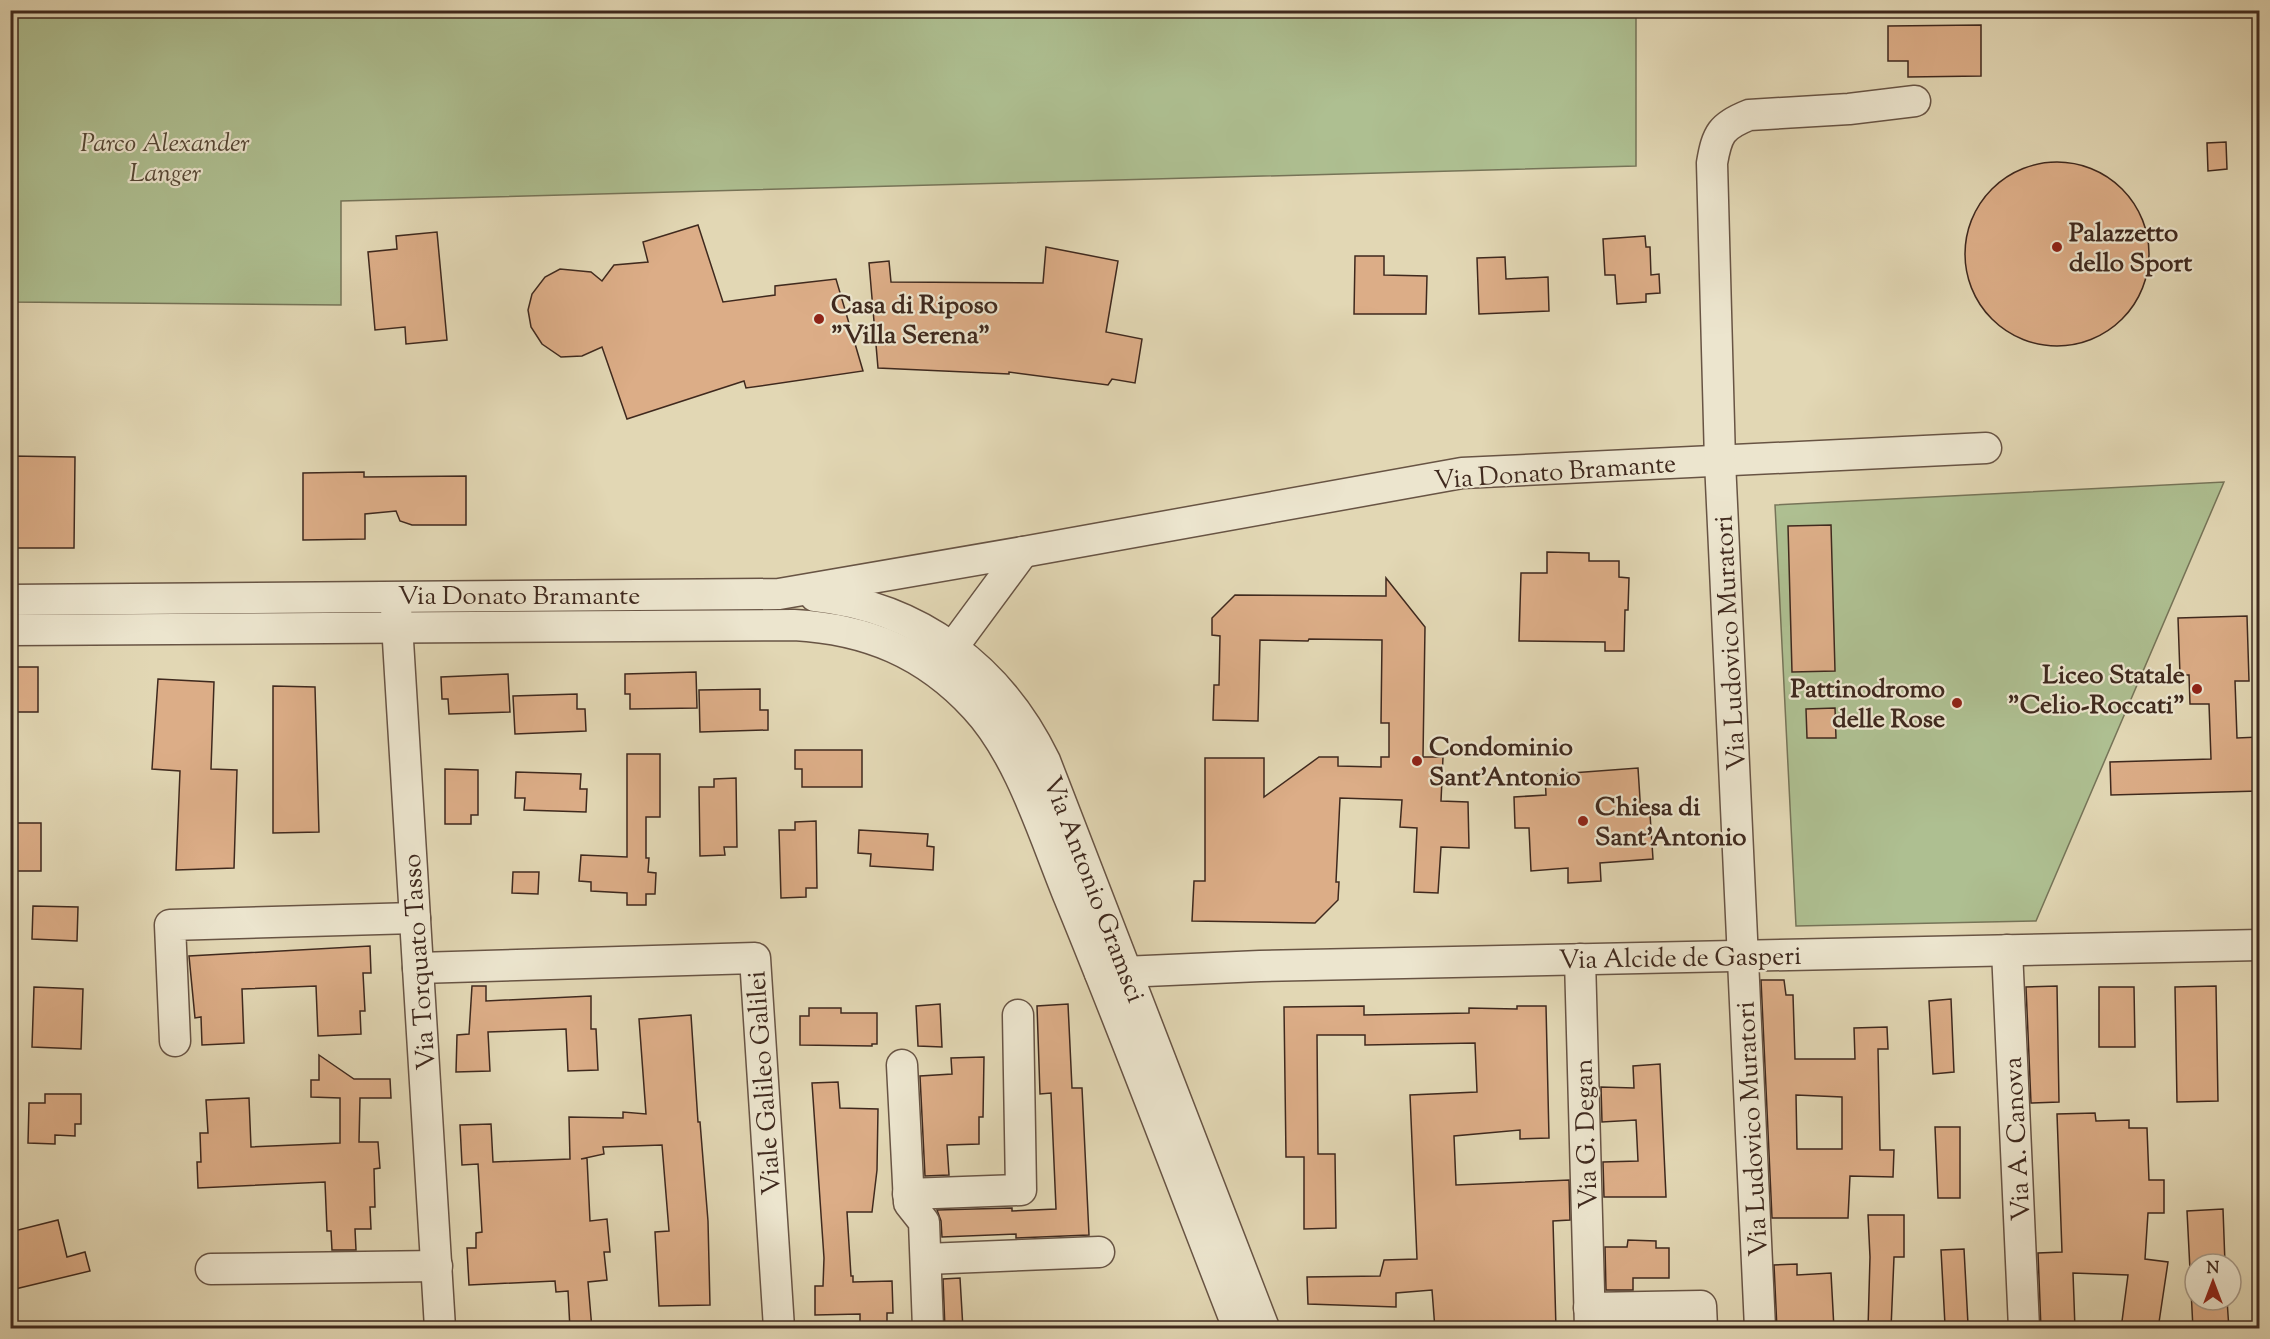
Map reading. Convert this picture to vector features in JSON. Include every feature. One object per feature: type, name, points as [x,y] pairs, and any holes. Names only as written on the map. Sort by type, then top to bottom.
[{"type":"street","name":"Via Ludovico Muratori","points":[[1760,1329],[1720,461],[1712,163],[1716,142],[1723,128],[1749,115],[1849,109],[1915,101]]},
{"type":"street","name":"Via Donato Bramante","points":[[10,600],[779,594],[1462,473],[1986,448]]},
{"type":"street","points":[[935,670],[1023,552]]},
{"type":"street","name":"Via Antonio Gramsci","points":[[779,594],[824,597],[880,610],[922,628],[953,647],[991,681],[1010,703],[1036,742],[1045,761],[1113,972],[1238,1329]]},
{"type":"street","name":"Via Torquato Tasso","points":[[396,596],[440,1329]]},
{"type":"street","name":"Via Donato Bramante","points":[[10,630],[794,626]]},
{"type":"street","name":"Via Antonio Gramsci","points":[[794,626],[846,631],[878,640],[905,652],[935,670],[976,708],[992,727],[1014,763],[1113,972],[1264,1329]]},
{"type":"street","points":[[175,1041],[171,925],[415,918]]},
{"type":"street","name":"Via Alcide de Gasperi","points":[[1113,972],[1580,959],[2259,945]]},
{"type":"street","name":"Via A. Canova","points":[[2007,950],[2024,1329]]},
{"type":"street","name":"Viale Galileo Galilei","points":[[418,968],[755,958],[779,1329]]},
{"type":"street","name":"Via G. Degan","points":[[1580,959],[1590,1318],[1701,1306],[1702,1329]]},
{"type":"street","points":[[908,1194],[1021,1190],[1018,1015]]},
{"type":"street","points":[[902,1065],[908,1194],[909,1203],[924,1222],[928,1329]]},
{"type":"street","points":[[926,1259],[1099,1252]]},
{"type":"street","points":[[211,1269],[436,1266]]},
{"type":"green space","name":"Parco Alexander Langer","points":[[11,10],[1636,11],[1636,166],[341,201],[341,305],[11,302]]},
{"type":"green space","name":"Pattinodromo delle Rose","points":[[2224,482],[2036,921],[1796,926],[1775,505]]},
{"type":"building","points":[[1981,25],[1981,76],[1908,77],[1908,61],[1888,61],[1888,26]]},
{"type":"building","points":[[2226,142],[2227,169],[2208,171],[2207,143]]},
{"type":"building","name":"Palazzetto dello Sport","points":[[2057,162],[2075,163],[2092,169],[2108,177],[2122,189],[2134,203],[2142,219],[2148,236],[2148,272],[2142,289],[2134,305],[2122,319],[2108,331],[2092,339],[2075,345],[2057,346],[2039,345],[2022,339],[2006,331],[1992,319],[1980,305],[1972,289],[1966,272],[1965,254],[1966,236],[1972,219],[1980,203],[1992,189],[2006,177],[2022,169],[2039,163]]},
{"type":"building","points":[[698,225],[723,302],[775,295],[775,286],[836,279],[863,371],[746,388],[744,381],[627,419],[602,347],[582,356],[561,357],[542,344],[531,327],[528,310],[532,294],[545,277],[560,269],[591,272],[602,281],[614,265],[648,262],[643,242]]},
{"type":"building","points":[[437,232],[447,340],[406,344],[405,327],[375,330],[368,252],[397,249],[396,236]]},
{"type":"building","points":[[1645,236],[1646,247],[1650,247],[1651,275],[1659,274],[1660,293],[1646,294],[1646,302],[1617,304],[1615,275],[1605,275],[1603,239]]},
{"type":"building","points":[[1046,247],[1118,261],[1106,332],[1142,339],[1135,383],[1112,379],[1108,385],[1009,372],[1009,374],[878,368],[869,263],[889,261],[891,282],[1043,283]]},
{"type":"building","points":[[1355,256],[1384,256],[1384,275],[1427,276],[1426,314],[1354,314]]},
{"type":"building","points":[[1505,257],[1506,279],[1548,277],[1549,311],[1479,314],[1477,258]]},
{"type":"building","points":[[10,456],[75,457],[74,548],[10,548]]},
{"type":"building","points":[[364,472],[364,477],[466,476],[466,525],[412,525],[400,521],[396,511],[365,514],[365,539],[303,540],[303,473]]},
{"type":"building","points":[[1831,525],[1835,671],[1792,672],[1788,526]]},
{"type":"building","points":[[1547,552],[1589,553],[1589,561],[1619,561],[1619,577],[1629,578],[1628,610],[1625,610],[1624,651],[1605,651],[1605,642],[1519,641],[1521,573],[1547,573]]},
{"type":"building","name":"Condominio Sant'Antonio","points":[[1386,578],[1425,627],[1423,757],[1443,757],[1441,801],[1468,802],[1469,848],[1441,847],[1438,893],[1414,892],[1417,828],[1400,827],[1402,800],[1340,798],[1336,882],[1339,882],[1338,900],[1315,923],[1192,921],[1194,881],[1205,881],[1205,758],[1264,758],[1264,797],[1319,757],[1338,757],[1338,766],[1381,767],[1381,757],[1389,757],[1389,723],[1381,723],[1382,640],[1260,640],[1258,721],[1213,720],[1214,685],[1219,685],[1220,636],[1212,635],[1212,618],[1235,595],[1386,596]]},
{"type":"building","points":[[2247,616],[2249,681],[2235,681],[2237,738],[2259,737],[2259,791],[2111,795],[2110,762],[2211,759],[2209,704],[2190,704],[2189,675],[2180,675],[2178,618]]},
{"type":"building","points":[[10,667],[38,667],[38,712],[10,712]]},
{"type":"building","points":[[696,672],[697,708],[630,709],[630,694],[625,694],[625,674]]},
{"type":"building","points":[[508,674],[510,712],[449,714],[448,699],[442,699],[441,677]]},
{"type":"building","points":[[158,679],[214,682],[211,769],[237,770],[234,868],[176,870],[180,771],[152,769]]},
{"type":"building","points":[[273,686],[315,687],[319,832],[273,833]]},
{"type":"building","points":[[760,689],[760,710],[768,710],[768,730],[700,732],[699,690]]},
{"type":"building","points":[[577,694],[577,709],[585,709],[586,731],[515,734],[513,696]]},
{"type":"building","points":[[1835,708],[1836,738],[1807,738],[1806,709]]},
{"type":"building","points":[[795,750],[862,750],[862,787],[802,787],[802,769],[795,769]]},
{"type":"building","points":[[627,754],[660,754],[660,817],[646,817],[648,872],[656,873],[655,894],[646,894],[646,905],[627,905],[627,893],[591,891],[591,882],[579,881],[581,855],[627,857]]},
{"type":"building","name":"Chiesa di Sant'Antonio","points":[[1638,768],[1641,815],[1650,814],[1653,859],[1600,863],[1601,881],[1568,883],[1568,868],[1531,871],[1529,828],[1515,828],[1514,797],[1546,795],[1545,775]]},
{"type":"building","points":[[445,769],[478,770],[478,815],[471,815],[471,824],[445,824]]},
{"type":"building","points":[[516,772],[581,774],[580,789],[587,789],[586,812],[524,810],[525,798],[515,798]]},
{"type":"building","points":[[736,778],[737,847],[724,847],[725,855],[700,856],[699,787],[714,787],[714,779]]},
{"type":"building","points":[[816,821],[817,888],[806,888],[806,897],[781,898],[779,830],[795,830],[795,822]]},
{"type":"building","points":[[10,823],[41,823],[41,871],[10,871]]},
{"type":"building","points":[[859,830],[928,834],[927,846],[934,847],[933,870],[870,866],[871,854],[858,853]]},
{"type":"building","points":[[513,872],[539,872],[538,894],[512,893]]},
{"type":"building","points":[[33,906],[78,907],[77,941],[32,939]]},
{"type":"building","points":[[370,946],[371,973],[363,973],[365,1011],[360,1011],[361,1034],[318,1036],[316,986],[242,989],[244,1043],[202,1045],[201,1017],[195,1018],[189,956]]},
{"type":"building","points":[[1761,980],[1784,980],[1786,995],[1793,995],[1795,1059],[1855,1059],[1854,1028],[1887,1027],[1888,1049],[1878,1049],[1880,1150],[1894,1150],[1893,1177],[1850,1176],[1848,1218],[1772,1218]],"holes":[[[1796,1095],[1842,1097],[1842,1149],[1797,1149]]]},
{"type":"building","points":[[472,986],[486,986],[486,1001],[591,996],[591,1029],[596,1029],[598,1070],[568,1071],[566,1029],[488,1032],[490,1071],[456,1072],[457,1035],[469,1034]]},
{"type":"building","points":[[2057,986],[2059,1102],[2031,1103],[2026,987]]},
{"type":"building","points":[[2216,986],[2218,1101],[2177,1102],[2175,987]]},
{"type":"building","points":[[34,987],[83,989],[81,1049],[32,1047]]},
{"type":"building","points":[[2099,987],[2134,987],[2135,1047],[2099,1047]]},
{"type":"building","points":[[1951,999],[1954,1072],[1933,1074],[1929,1001]]},
{"type":"building","points":[[940,1004],[942,1047],[918,1046],[916,1006]]},
{"type":"building","points":[[1068,1004],[1072,1088],[1082,1088],[1089,1235],[1016,1238],[1016,1234],[942,1237],[941,1221],[937,1210],[1056,1209],[1051,1093],[1040,1094],[1037,1006]]},
{"type":"building","points":[[1364,1006],[1364,1015],[1469,1013],[1469,1008],[1517,1009],[1517,1006],[1546,1006],[1549,1138],[1520,1139],[1520,1130],[1454,1136],[1456,1185],[1569,1180],[1570,1220],[1553,1221],[1556,1329],[1435,1329],[1432,1290],[1396,1293],[1396,1307],[1308,1304],[1307,1277],[1380,1276],[1384,1260],[1417,1259],[1410,1095],[1477,1092],[1475,1043],[1365,1045],[1365,1035],[1317,1035],[1318,1154],[1335,1154],[1336,1228],[1304,1229],[1304,1157],[1286,1157],[1284,1007]]},
{"type":"building","points":[[809,1008],[841,1008],[841,1013],[877,1013],[877,1044],[872,1044],[872,1046],[800,1045],[800,1016],[809,1016]]},
{"type":"building","points":[[691,1015],[698,1122],[700,1122],[708,1221],[710,1305],[659,1306],[655,1232],[669,1231],[662,1145],[603,1147],[604,1154],[581,1159],[587,1158],[590,1221],[607,1219],[610,1252],[604,1252],[607,1280],[588,1282],[592,1329],[570,1329],[568,1291],[556,1292],[555,1281],[469,1285],[467,1248],[476,1248],[476,1233],[482,1232],[478,1164],[462,1165],[460,1125],[491,1124],[493,1162],[570,1159],[569,1117],[623,1118],[623,1112],[646,1114],[639,1019]]},
{"type":"building","points":[[319,1055],[354,1079],[390,1079],[391,1098],[360,1098],[359,1142],[378,1142],[380,1168],[374,1169],[375,1207],[370,1207],[371,1229],[355,1229],[356,1250],[332,1250],[331,1231],[327,1231],[325,1182],[198,1188],[197,1162],[201,1162],[200,1133],[208,1133],[206,1100],[249,1098],[251,1147],[340,1143],[340,1098],[311,1097],[311,1080],[319,1080]]},
{"type":"building","points":[[984,1057],[983,1117],[979,1117],[979,1144],[947,1145],[949,1175],[925,1176],[920,1076],[952,1074],[951,1058]]},
{"type":"building","points":[[1660,1064],[1666,1197],[1604,1197],[1603,1162],[1638,1161],[1636,1120],[1602,1122],[1601,1087],[1634,1088],[1633,1066]]},
{"type":"building","points":[[838,1082],[840,1108],[878,1109],[877,1170],[872,1212],[847,1212],[853,1282],[892,1281],[893,1313],[887,1313],[887,1323],[860,1323],[860,1314],[815,1315],[815,1286],[823,1286],[824,1258],[812,1083]]},
{"type":"building","points":[[45,1094],[81,1094],[81,1124],[75,1124],[75,1136],[55,1135],[55,1144],[28,1143],[29,1103],[45,1103]]},
{"type":"building","points":[[2095,1113],[2096,1121],[2129,1120],[2129,1128],[2147,1128],[2149,1180],[2164,1180],[2164,1213],[2148,1213],[2145,1259],[2168,1262],[2158,1329],[2121,1329],[2128,1275],[2073,1273],[2075,1329],[2041,1329],[2038,1253],[2062,1252],[2057,1114]]},
{"type":"building","points":[[1935,1127],[1960,1127],[1960,1198],[1938,1198]]},
{"type":"building","points":[[2223,1209],[2225,1252],[2189,1252],[2187,1211]]},
{"type":"building","points":[[1868,1215],[1904,1215],[1904,1257],[1894,1257],[1891,1329],[1868,1329],[1870,1257]]},
{"type":"building","points":[[58,1220],[67,1257],[85,1252],[90,1271],[11,1290],[10,1232]]},
{"type":"building","points":[[1628,1240],[1656,1241],[1656,1248],[1669,1248],[1669,1278],[1633,1278],[1633,1290],[1606,1290],[1605,1247],[1627,1247]]},
{"type":"building","points":[[1964,1249],[1968,1324],[1945,1325],[1941,1250]]},
{"type":"building","points":[[1797,1264],[1797,1275],[1831,1273],[1834,1329],[1777,1329],[1774,1265]]},
{"type":"building","points":[[960,1278],[963,1329],[945,1329],[943,1279]]},
{"type":"building","points":[[2192,1312],[2228,1312],[2229,1329],[2193,1329]]},
{"type":"place","name":"Palazzetto dello Sport","points":[[2057,247]]},
{"type":"place","name":"Casa di Riposo \"Villa Serena\"","points":[[819,319]]},
{"type":"place","name":"Liceo Statale \"Celio-Roccati\"","points":[[2197,689]]},
{"type":"place","name":"Pattinodromo delle Rose","points":[[1957,703]]},
{"type":"place","name":"Condominio Sant'Antonio","points":[[1417,761]]},
{"type":"place","name":"Chiesa di Sant'Antonio","points":[[1583,821]]}]
